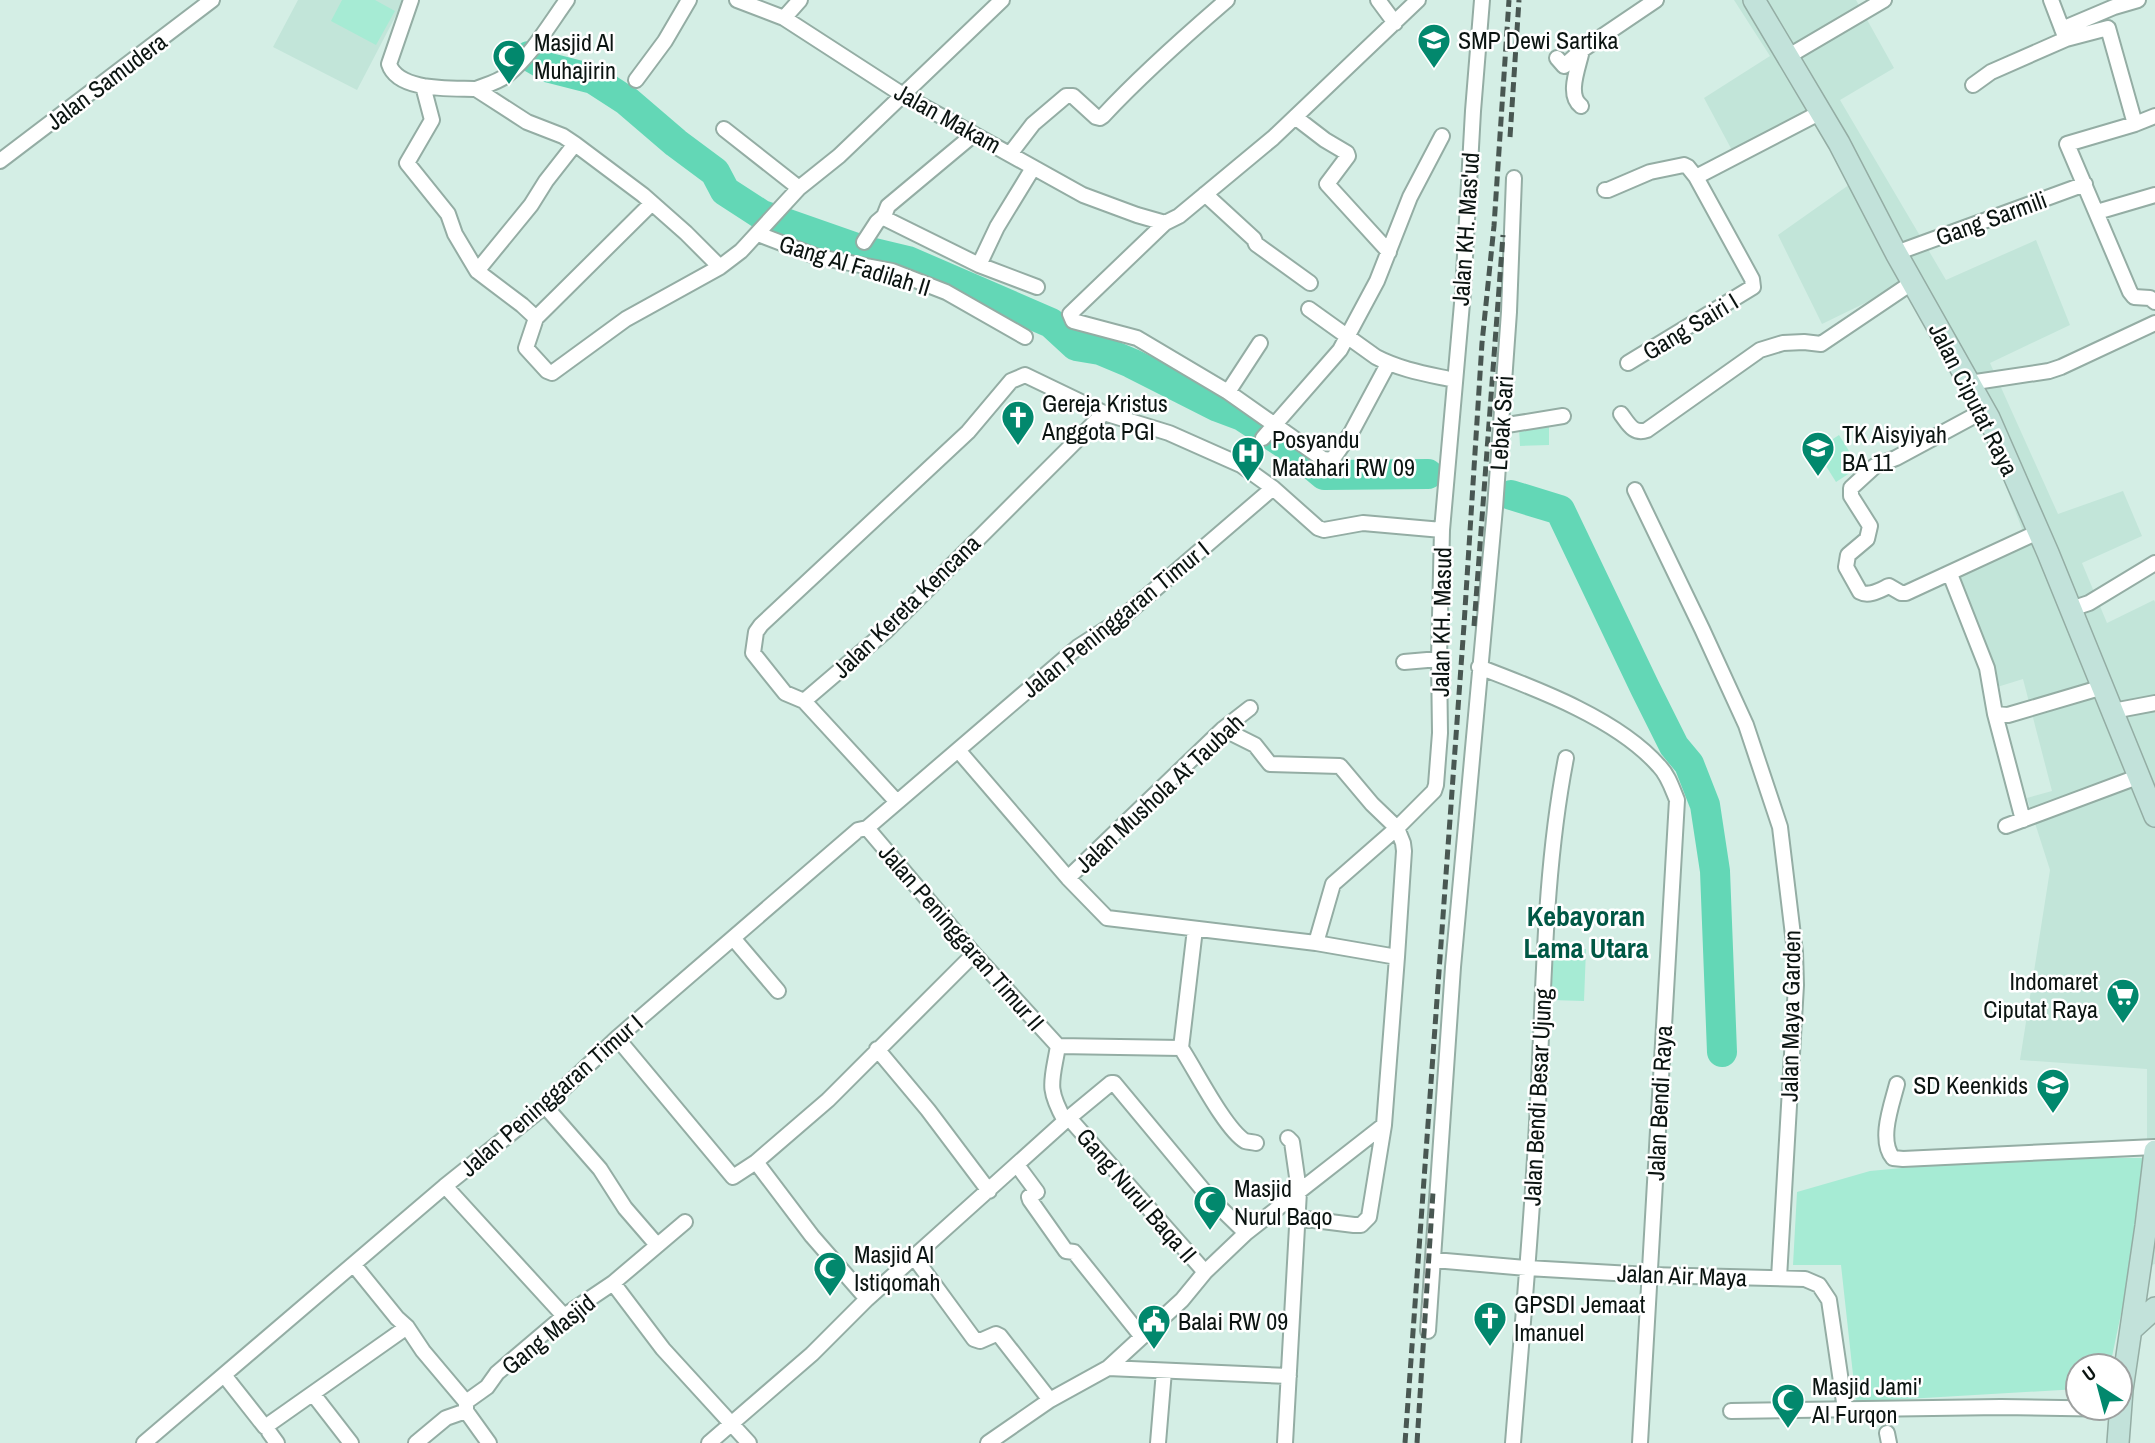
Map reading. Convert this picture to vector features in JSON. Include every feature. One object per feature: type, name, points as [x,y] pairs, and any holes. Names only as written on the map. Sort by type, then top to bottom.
[{"type":"main road","name":"Jalan Ciputat Raya","points":[[1754,0],[1822,112],[1896,253],[1985,410],[2071,609],[2155,816]]},
{"type":"main road","points":[[2129,1352],[2155,1149]]},
{"type":"main road","points":[[2132,1329],[2155,1308]]},
{"type":"main road","points":[[2118,1443],[2119,1422]]},
{"type":"street","name":"Jalan Samudera","points":[[0,162],[212,0]]},
{"type":"street","points":[[411,0],[389,64],[392,71],[403,79],[423,86],[476,89],[507,75],[567,0]]},
{"type":"street","points":[[636,80],[665,41],[689,0]]},
{"type":"street","name":"Jalan Makam","points":[[737,0],[784,18],[903,95],[1083,195],[1165,223]]},
{"type":"street","points":[[784,18],[800,0]]},
{"type":"street","points":[[652,203],[536,318],[526,348],[547,371],[552,373],[626,319],[720,267],[741,251],[799,188],[839,156],[1002,0]]},
{"type":"street","points":[[1010,154],[1034,124],[1066,96],[1073,96],[1096,117],[1103,116],[1167,51],[1227,0]]},
{"type":"street","points":[[1378,0],[1395,23]]},
{"type":"street","points":[[1388,363],[1351,433],[1332,460],[1323,459],[1269,430],[1228,391],[1137,338],[1070,318],[1072,311],[1165,223],[1180,216],[1295,117],[1418,0]]},
{"type":"street","name":"Jalan KH. Mas'ud","points":[[1449,459],[1482,0]]},
{"type":"street","points":[[1556,58],[1564,66],[1582,50],[1656,0]]},
{"type":"street","points":[[1787,57],[1884,0]]},
{"type":"street","points":[[2051,0],[2064,34]]},
{"type":"street","points":[[1973,85],[1991,72],[2114,7],[2138,0]]},
{"type":"street","points":[[2064,34],[2108,27],[2135,124]]},
{"type":"street","points":[[1581,106],[1576,102],[1573,93],[1582,50]]},
{"type":"street","points":[[423,86],[432,120],[407,163],[448,214],[455,234],[477,271],[536,318]]},
{"type":"street","points":[[476,89],[527,122],[563,136],[575,144],[652,203],[720,267]]},
{"type":"street","points":[[1605,190],[1650,172],[1684,165],[1696,177],[1822,112]]},
{"type":"street","points":[[2155,116],[2067,144],[2130,292],[2134,297],[2150,298],[2155,302]]},
{"type":"street","points":[[1295,117],[1347,153],[1348,156],[1327,184],[1389,251]]},
{"type":"street","points":[[724,129],[799,188]]},
{"type":"street","points":[[864,242],[884,216],[888,206],[973,135]]},
{"type":"street","points":[[1269,430],[1340,350],[1348,337],[1377,281],[1410,197],[1442,136]]},
{"type":"street","points":[[477,271],[531,205],[575,144]]},
{"type":"street","points":[[979,265],[997,227],[1033,168]]},
{"type":"street","name":"Gang Sairi I","points":[[1628,363],[1753,286],[1752,279],[1696,177]]},
{"type":"street","name":"Lebak Sari","points":[[1428,1331],[1453,967],[1494,522],[1509,312],[1514,178]]},
{"type":"street","name":"Gang Sarmili","points":[[1896,253],[2085,184]]},
{"type":"street","points":[[1205,194],[1228,213],[1256,244],[1310,283]]},
{"type":"street","points":[[2097,212],[2155,195]]},
{"type":"street","points":[[884,216],[979,265],[1037,287]]},
{"type":"street","name":"Gang Al Fadilah II","points":[[758,234],[818,257],[892,271],[946,292],[1024,337]]},
{"type":"street","points":[[1621,414],[1635,431],[1639,433],[1647,430],[1760,350],[1783,343],[1821,344],[1913,282]]},
{"type":"street","points":[[1309,309],[1376,358],[1404,370],[1454,380]]},
{"type":"street","points":[[1969,383],[2049,371],[2155,324]]},
{"type":"street","points":[[1228,391],[1260,344]]},
{"type":"street","points":[[897,802],[804,701],[785,693],[753,653],[756,632],[826,563],[968,432],[1011,381],[1025,375],[1104,413],[1169,433],[1241,465],[1273,488],[1313,525],[1325,530],[1363,523],[1442,530]]},
{"type":"street","points":[[1985,410],[1896,458],[1875,466],[1851,488],[1850,492],[1870,526],[1867,538],[1848,555],[1846,568],[1860,592],[1867,595],[1889,586],[1906,593],[2038,531]]},
{"type":"street","name":"Jalan Kereta Kencana","points":[[804,701],[886,631],[1104,413]]},
{"type":"street","points":[[1501,426],[1563,416]]},
{"type":"street","name":"Jalan KH. Masud","points":[[1397,828],[1430,796],[1436,785],[1440,733],[1442,530],[1449,459]]},
{"type":"street","name":"Jalan Peninggaran Timur I","points":[[144,1443],[445,1186],[545,1106],[617,1038],[858,830],[867,828],[1078,647],[1117,622],[1273,488]]},
{"type":"street","name":"Jalan Maya Garden","points":[[1635,491],[1746,725],[1780,827],[1793,930],[1796,985],[1779,1278]]},
{"type":"street","points":[[2071,609],[2089,603],[2155,564]]},
{"type":"street","points":[[1950,574],[1987,668],[1995,714],[2023,820]]},
{"type":"street","points":[[1404,662],[1439,659]]},
{"type":"street","name":"Jalan Bendi Raya","points":[[1479,667],[1531,687],[1596,718],[1633,741],[1661,767],[1672,786],[1676,800],[1640,1443]]},
{"type":"street","points":[[1995,714],[2008,715],[2103,687]]},
{"type":"street","points":[[2113,711],[2155,703]]},
{"type":"street","name":"Jalan Mushola At Taubah","points":[[1068,878],[1223,729],[1251,708]]},
{"type":"street","points":[[1223,729],[1255,745],[1270,764],[1340,766],[1372,804],[1397,828],[1404,851],[1384,1125],[1369,1217],[1361,1225],[1298,1218]]},
{"type":"street","points":[[958,750],[1068,878],[1107,918],[1316,943],[1397,957]]},
{"type":"street","name":"Jalan Bendi Besar Ujung","points":[[1513,1443],[1538,1105],[1544,964],[1558,801],[1566,758]]},
{"type":"street","points":[[2006,826],[2140,776]]},
{"type":"street","name":"Jalan Peninggaran Timur II","points":[[867,828],[974,954],[1058,1046],[1181,1048]]},
{"type":"street","points":[[1316,943],[1333,884],[1397,828]]},
{"type":"street","points":[[1195,929],[1181,1048],[1220,1112],[1245,1141],[1256,1143]]},
{"type":"street","points":[[733,938],[778,991]]},
{"type":"street","points":[[617,1038],[733,1177],[756,1162],[828,1100],[974,954]]},
{"type":"street","name":"Jalan Peninggaran Timur II","points":[[1058,1046],[1051,1089],[1055,1103],[1067,1119]]},
{"type":"street","points":[[877,1049],[928,1110],[989,1191]]},
{"type":"street","points":[[709,1443],[813,1354],[867,1299],[1067,1119],[1111,1083],[1114,1083],[1208,1196],[1246,1233]]},
{"type":"street","points":[[1897,1084],[1887,1134],[1887,1150],[1893,1158],[2155,1149]]},
{"type":"street","points":[[545,1106],[600,1168],[625,1208],[657,1245]]},
{"type":"street","name":"Gang Nurul Baqa II","points":[[1067,1119],[1205,1272]]},
{"type":"street","points":[[988,1443],[1049,1400],[1108,1368],[1182,1300],[1205,1272],[1246,1233],[1384,1125]]},
{"type":"street","points":[[1284,1443],[1299,1191],[1293,1142],[1287,1138]]},
{"type":"street","points":[[756,1162],[813,1236],[867,1299]]},
{"type":"street","points":[[1017,1165],[1037,1192],[1029,1197],[1030,1200],[1066,1251],[1074,1252],[1142,1337]]},
{"type":"street","points":[[445,1186],[564,1316]]},
{"type":"street","name":"Gang Masjid","points":[[416,1443],[446,1418],[466,1406],[487,1387],[497,1373],[564,1316],[613,1283],[685,1222]]},
{"type":"street","points":[[914,1257],[974,1339],[980,1341],[996,1334],[1000,1336],[1049,1400]]},
{"type":"street","name":"Jalan Air Maya","points":[[1434,1260],[1649,1275],[1805,1279],[1819,1285],[1829,1300],[1845,1409]]},
{"type":"street","points":[[354,1265],[397,1318],[408,1327],[466,1406],[489,1443]]},
{"type":"street","points":[[613,1283],[663,1349],[749,1443]]},
{"type":"street","points":[[224,1375],[270,1434],[313,1394],[408,1327]]},
{"type":"street","points":[[1108,1368],[1289,1376]]},
{"type":"street","points":[[1158,1443],[1164,1371]]},
{"type":"street","points":[[313,1394],[351,1443]]},
{"type":"street","points":[[1731,1411],[2064,1408]]},
{"type":"shaded area","points":[[298,0],[404,0],[357,90],[273,47]]},
{"type":"shaded area","points":[[1734,0],[1856,0],[1894,68],[1840,100],[1946,280],[2036,240],[2070,325],[1990,363],[2058,514],[2123,491],[2142,536],[2082,563],[2107,623],[2154,600],[2155,602],[2155,1264],[2130,1271],[2147,1158],[2147,1069],[2020,1060],[2050,870],[2027,798],[2052,791],[2023,679],[1994,688],[1951,570],[2025,537],[1974,401],[1910,281],[1822,324],[1778,235],[1853,182],[1807,113],[1734,154],[1704,98],[1770,56]]},
{"type":"green space","points":[[342,0],[375,0],[395,11],[376,45],[331,21]]},
{"type":"green space","points":[[1549,427],[1549,445],[1520,446],[1519,428]]},
{"type":"green space","points":[[1839,435],[1859,467],[1836,482],[1816,450]]},
{"type":"green space","points":[[1554,948],[1586,949],[1584,1001],[1551,1000]]},
{"type":"green space","points":[[2007,1158],[2147,1158],[2130,1271],[2113,1352],[2064,1352],[2064,1390],[1856,1402],[1841,1265],[1793,1265],[1797,1192],[1870,1171]]},
{"type":"waterway","points":[[529,56],[550,68],[593,79],[627,101],[715,172],[725,191],[762,215],[862,250],[908,261],[1051,323],[1076,346],[1100,350],[1131,363],[1218,407],[1242,416],[1294,450],[1324,475],[1428,474]]},
{"type":"waterway","points":[[1511,495],[1560,510],[1674,746],[1689,764],[1705,805],[1715,871],[1722,1052]]},
{"type":"railway","points":[[1405,1443],[1482,343],[1494,226],[1509,0]]},
{"type":"railway","points":[[1510,137],[1519,0]]},
{"type":"railway","points":[[1474,626],[1503,235]]},
{"type":"railway","points":[[1417,1443],[1433,1192]]},
{"type":"place","name":"SMP Dewi Sartika","points":[[1434,70]]},
{"type":"place","name":"Masjid Al Muhajirin","points":[[509,86]]},
{"type":"place","name":"Gereja Kristus Anggota PGI","points":[[1018,447]]},
{"type":"place","name":"TK Aisyiyah BA 11","points":[[1818,478]]},
{"type":"place","name":"Posyandu Matahari RW 09","points":[[1248,483]]},
{"type":"place","name":"Indomaret Ciputat Raya","points":[[2123,1025]]},
{"type":"place","name":"SD Keenkids","points":[[2053,1115]]},
{"type":"place","name":"Masjid Nurul Baqo","points":[[1210,1232]]},
{"type":"place","name":"Masjid Al Istiqomah","points":[[830,1298]]},
{"type":"place","name":"GPSDI Jemaat Imanuel","points":[[1490,1348]]},
{"type":"place","name":"Balai RW 09","points":[[1154,1351]]},
{"type":"place","name":"Masjid Jami' Al Furqon","points":[[1788,1430]]},
{"type":"district","name":"Kebayoran Lama Utara","points":[[1586,932]]}]
